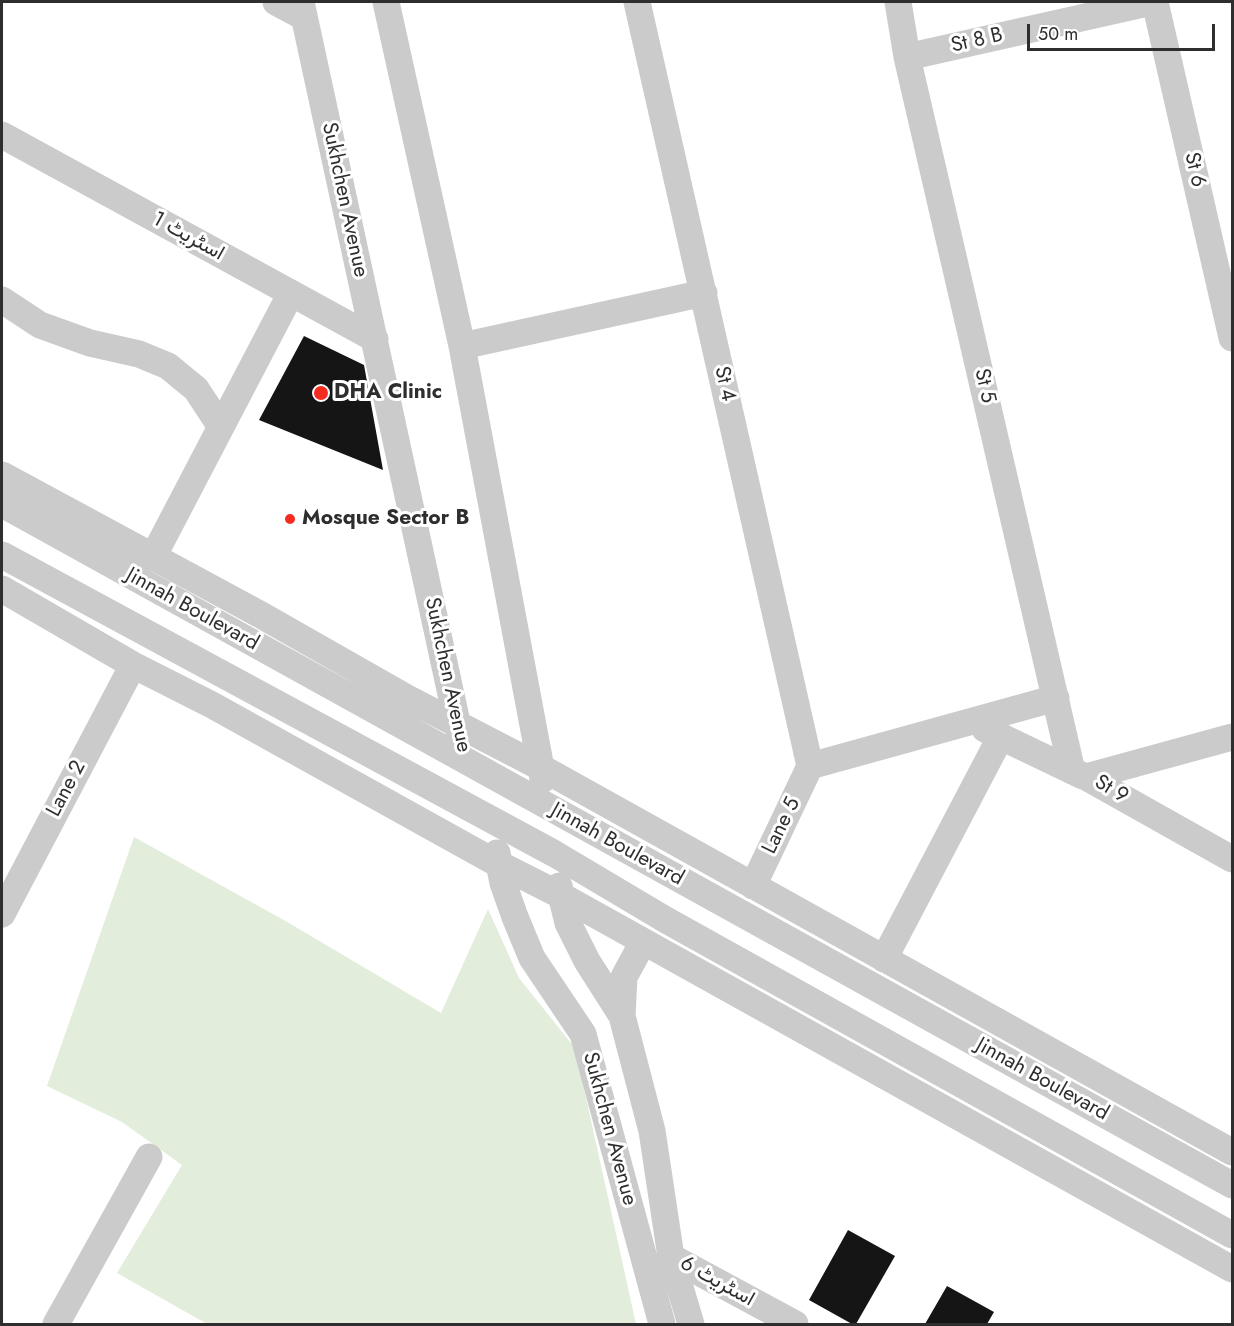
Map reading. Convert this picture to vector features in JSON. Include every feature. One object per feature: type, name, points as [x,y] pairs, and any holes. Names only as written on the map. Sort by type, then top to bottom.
[{"type":"street","points":[[276,2],[302,9]]},
{"type":"street","name":"Sukhchen Avenue","points":[[386,2],[462,346],[542,768],[560,896],[568,923],[587,961],[622,1016],[651,1131],[671,1257],[691,1324]]},
{"type":"street","name":"St 4","points":[[637,2],[810,766]]},
{"type":"street","name":"St 5","points":[[898,2],[907,57],[1056,698],[1079,774]]},
{"type":"street","name":"St 8 B","points":[[907,57],[1154,2]]},
{"type":"street","name":"St 6","points":[[1154,2],[1233,338]]},
{"type":"street","name":"Sukhchen Avenue","points":[[302,9],[465,761],[488,818],[503,883],[532,958],[583,1034],[663,1324]]},
{"type":"street","name":"اسٹریٹ 1","points":[[2,135],[375,339]]},
{"type":"street","points":[[153,557],[291,293]]},
{"type":"street","points":[[462,346],[704,293]]},
{"type":"street","points":[[2,300],[40,325],[90,343],[139,354],[168,366],[196,389],[221,427]]},
{"type":"street","points":[[2,475],[261,615],[407,698],[542,768],[1233,1152]]},
{"type":"street","name":"Jinnah Boulevard","points":[[2,504],[1233,1185]]},
{"type":"street","name":"Jinnah Boulevard","points":[[2,555],[555,854],[666,921],[1233,1234]]},
{"type":"street","points":[[2,588],[133,665],[212,705],[560,896],[1233,1269]]},
{"type":"street","points":[[248,641],[261,615]]},
{"type":"street","name":"Lane 2","points":[[2,914],[9,881],[133,665]]},
{"type":"street","points":[[212,705],[231,679]]},
{"type":"street","points":[[810,766],[1056,698]]},
{"type":"street","points":[[971,722],[1079,774]]},
{"type":"street","points":[[884,959],[1001,736]]},
{"type":"street","name":"St 9","points":[[1079,774],[1233,737]]},
{"type":"street","name":"Lane 5","points":[[753,886],[810,766]]},
{"type":"street","name":"St 9","points":[[1079,774],[1233,858]]},
{"type":"street","points":[[622,1016],[624,977],[643,942]]},
{"type":"street","points":[[56,1324],[149,1157]]},
{"type":"street","name":"اسٹریٹ 6","points":[[671,1257],[795,1324]]},
{"type":"green space","points":[[134,837],[289,923],[441,1013],[488,909],[519,978],[575,1048],[636,1324],[207,1324],[117,1273],[182,1165],[122,1122],[47,1086]]},
{"type":"building","name":"DHA Clinic","points":[[304,336],[364,365],[383,470],[259,420]]},
{"type":"building","points":[[848,1230],[895,1256],[856,1324],[852,1324],[809,1300]]},
{"type":"building","points":[[947,1286],[994,1312],[987,1324],[925,1324]]},
{"type":"place","name":"DHA Clinic","points":[[321,393]]},
{"type":"place","name":"Mosque Sector B","points":[[290,519]]}]
